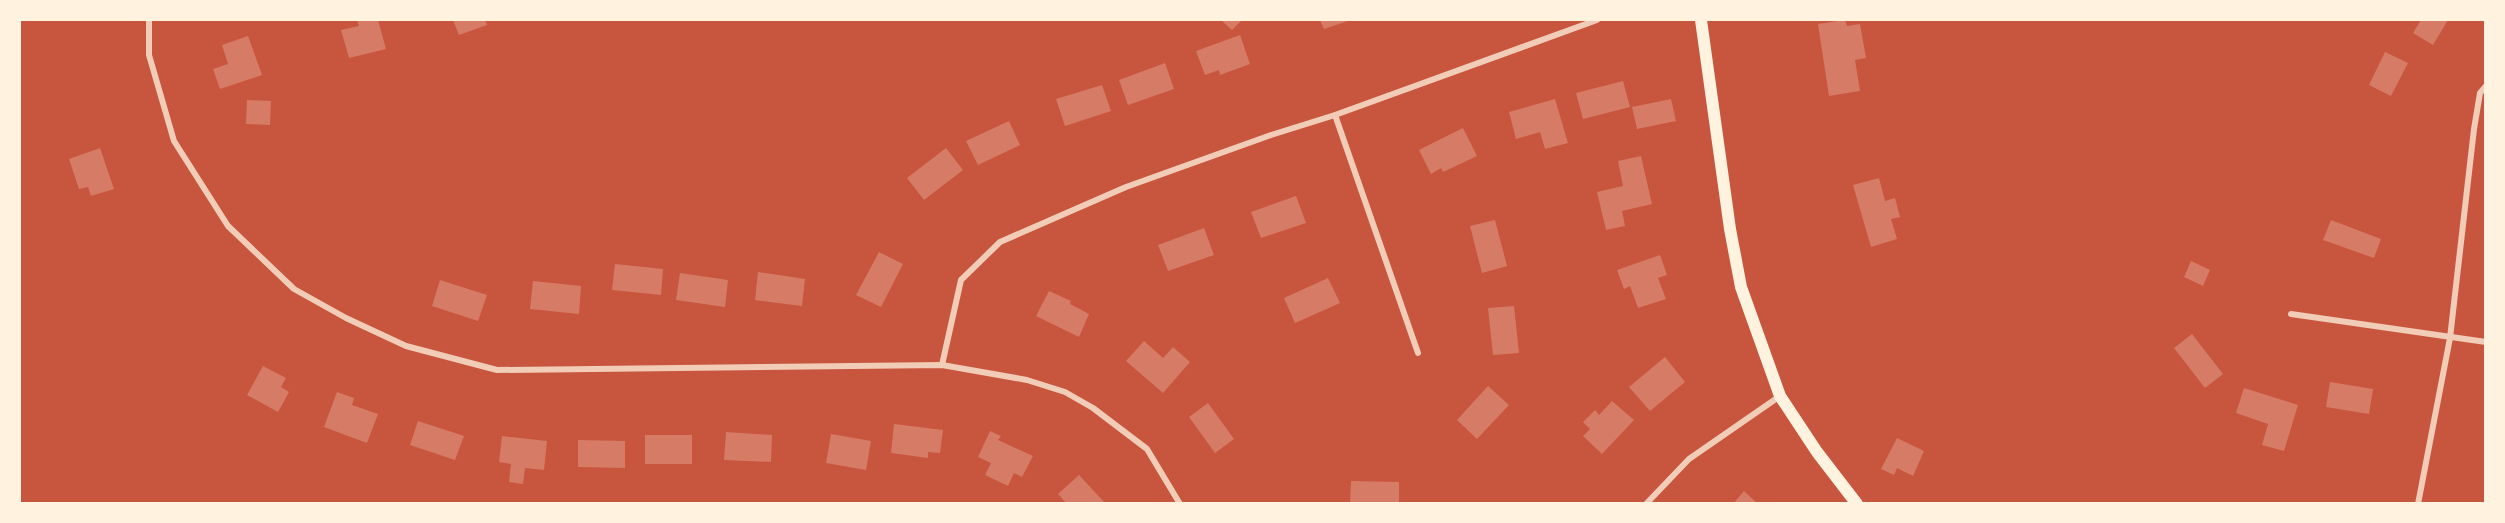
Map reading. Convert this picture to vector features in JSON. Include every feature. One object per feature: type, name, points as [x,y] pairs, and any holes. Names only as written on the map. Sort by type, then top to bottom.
[{"type":"main road","points":[[1701,20],[1730,226],[1741,287],[1780,396],[1817,452],[1857,504]]},
{"type":"street","points":[[149,20],[149,55],[174,141],[228,226],[294,290],[405,346],[497,370],[942,365],[1027,380],[1065,392],[1093,408],[1147,449],[1180,504]]},
{"type":"street","points":[[942,365],[961,280],[1000,242],[1126,188],[1597,20]]},
{"type":"street","points":[[2418,504],[2450,338],[2474,129],[2480,93],[2486,86]]},
{"type":"street","points":[[1335,115],[1418,353]]},
{"type":"street","points":[[2291,314],[2486,342]]},
{"type":"street","points":[[1646,504],[1689,459],[1780,396]]},
{"type":"building","points":[[357,20],[378,20],[386,49],[349,58],[341,30],[359,26]]},
{"type":"building","points":[[453,20],[485,20],[487,25],[459,35]]},
{"type":"building","points":[[1221,20],[1242,20],[1232,30]]},
{"type":"building","points":[[1320,20],[1351,20],[1324,29]]},
{"type":"building","points":[[1845,20],[1847,26],[1860,24],[1866,58],[1855,60],[1860,91],[1829,96],[1818,24]]},
{"type":"building","points":[[2421,20],[2448,20],[2433,45],[2413,33]]},
{"type":"building","points":[[1240,35],[1250,64],[1220,75],[1219,70],[1205,75],[1196,51]]},
{"type":"building","points":[[248,36],[262,75],[220,89],[213,69],[228,64],[222,45]]},
{"type":"building","points":[[2385,52],[2408,63],[2391,96],[2369,85]]},
{"type":"building","points":[[1165,63],[1174,89],[1128,105],[1119,80]]},
{"type":"building","points":[[1623,81],[1630,107],[1583,119],[1576,93]]},
{"type":"building","points":[[1102,85],[1111,111],[1065,126],[1056,99]]},
{"type":"building","points":[[1555,99],[1568,143],[1545,149],[1540,132],[1516,139],[1509,112]]},
{"type":"building","points":[[1671,99],[1676,121],[1637,129],[1632,107]]},
{"type":"building","points":[[247,100],[271,101],[270,125],[246,124]]},
{"type":"building","points":[[1009,121],[1020,145],[978,165],[966,141]]},
{"type":"building","points":[[1463,128],[1477,156],[1443,172],[1441,168],[1431,174],[1419,150]]},
{"type":"building","points":[[100,148],[114,189],[91,196],[88,187],[79,189],[69,159]]},
{"type":"building","points":[[946,148],[963,170],[924,200],[907,178]]},
{"type":"building","points":[[1641,156],[1652,204],[1622,211],[1625,226],[1606,230],[1597,192],[1623,186],[1618,161]]},
{"type":"building","points":[[1879,178],[1885,201],[1895,198],[1900,217],[1891,219],[1897,239],[1871,247],[1853,185]]},
{"type":"building","points":[[1296,196],[1306,223],[1261,238],[1251,212]]},
{"type":"building","points":[[1495,220],[1507,266],[1482,273],[1470,226]]},
{"type":"building","points":[[2331,220],[2381,239],[2374,258],[2323,240]]},
{"type":"building","points":[[1204,228],[1214,255],[1168,271],[1158,245]]},
{"type":"building","points":[[879,252],[903,264],[881,307],[856,295]]},
{"type":"building","points":[[1660,255],[1667,275],[1658,278],[1666,299],[1638,308],[1630,286],[1624,289],[1617,270]]},
{"type":"building","points":[[2191,261],[2210,270],[2203,286],[2184,277]]},
{"type":"building","points":[[615,264],[663,269],[661,295],[612,290]]},
{"type":"building","points":[[758,272],[805,279],[802,306],[755,300]]},
{"type":"building","points":[[680,273],[728,280],[725,307],[676,300]]},
{"type":"building","points":[[1328,278],[1340,303],[1295,323],[1284,298]]},
{"type":"building","points":[[440,280],[487,295],[478,321],[432,306]]},
{"type":"building","points":[[533,281],[581,286],[579,314],[530,309]]},
{"type":"building","points":[[1049,291],[1071,301],[1070,304],[1089,314],[1079,337],[1036,316]]},
{"type":"building","points":[[1514,306],[1519,353],[1493,355],[1488,308]]},
{"type":"building","points":[[2192,334],[2223,374],[2205,388],[2174,348]]},
{"type":"building","points":[[1144,341],[1163,358],[1173,347],[1190,362],[1163,393],[1126,361]]},
{"type":"building","points":[[1665,357],[1685,382],[1650,411],[1629,387]]},
{"type":"building","points":[[263,366],[286,378],[281,387],[289,392],[278,412],[247,395]]},
{"type":"building","points":[[2330,382],[2373,389],[2369,414],[2326,407]]},
{"type":"building","points":[[1488,386],[1509,405],[1477,439],[1457,420]]},
{"type":"building","points":[[2244,388],[2298,405],[2284,451],[2262,445],[2268,424],[2236,413]]},
{"type":"building","points":[[337,392],[354,398],[352,405],[378,414],[367,443],[324,427]]},
{"type":"building","points":[[1612,401],[1634,420],[1602,454],[1583,436],[1590,429],[1583,422],[1595,410],[1599,415]]},
{"type":"building","points":[[1208,403],[1234,439],[1215,453],[1189,417]]},
{"type":"building","points":[[418,421],[464,436],[455,460],[410,445]]},
{"type":"building","points":[[894,424],[943,430],[940,453],[928,452],[928,458],[891,453]]},
{"type":"building","points":[[990,431],[1001,436],[998,440],[1033,456],[1022,477],[1014,473],[1008,486],[985,475],[991,463],[978,457]]},
{"type":"building","points":[[726,432],[772,435],[771,462],[724,460]]},
{"type":"building","points":[[831,434],[871,441],[866,470],[826,463]]},
{"type":"building","points":[[645,435],[692,435],[692,464],[645,464]]},
{"type":"building","points":[[502,436],[547,441],[544,470],[525,468],[523,484],[509,482],[511,464],[499,462]]},
{"type":"building","points":[[1897,438],[1924,451],[1913,476],[1897,468],[1894,475],[1881,469]]},
{"type":"building","points":[[578,440],[625,441],[625,468],[578,467]]},
{"type":"building","points":[[1079,475],[1106,504],[1067,504],[1058,494]]},
{"type":"building","points":[[1351,481],[1399,482],[1399,504],[1350,504]]},
{"type":"building","points":[[1744,491],[1758,504],[1733,504]]}]
